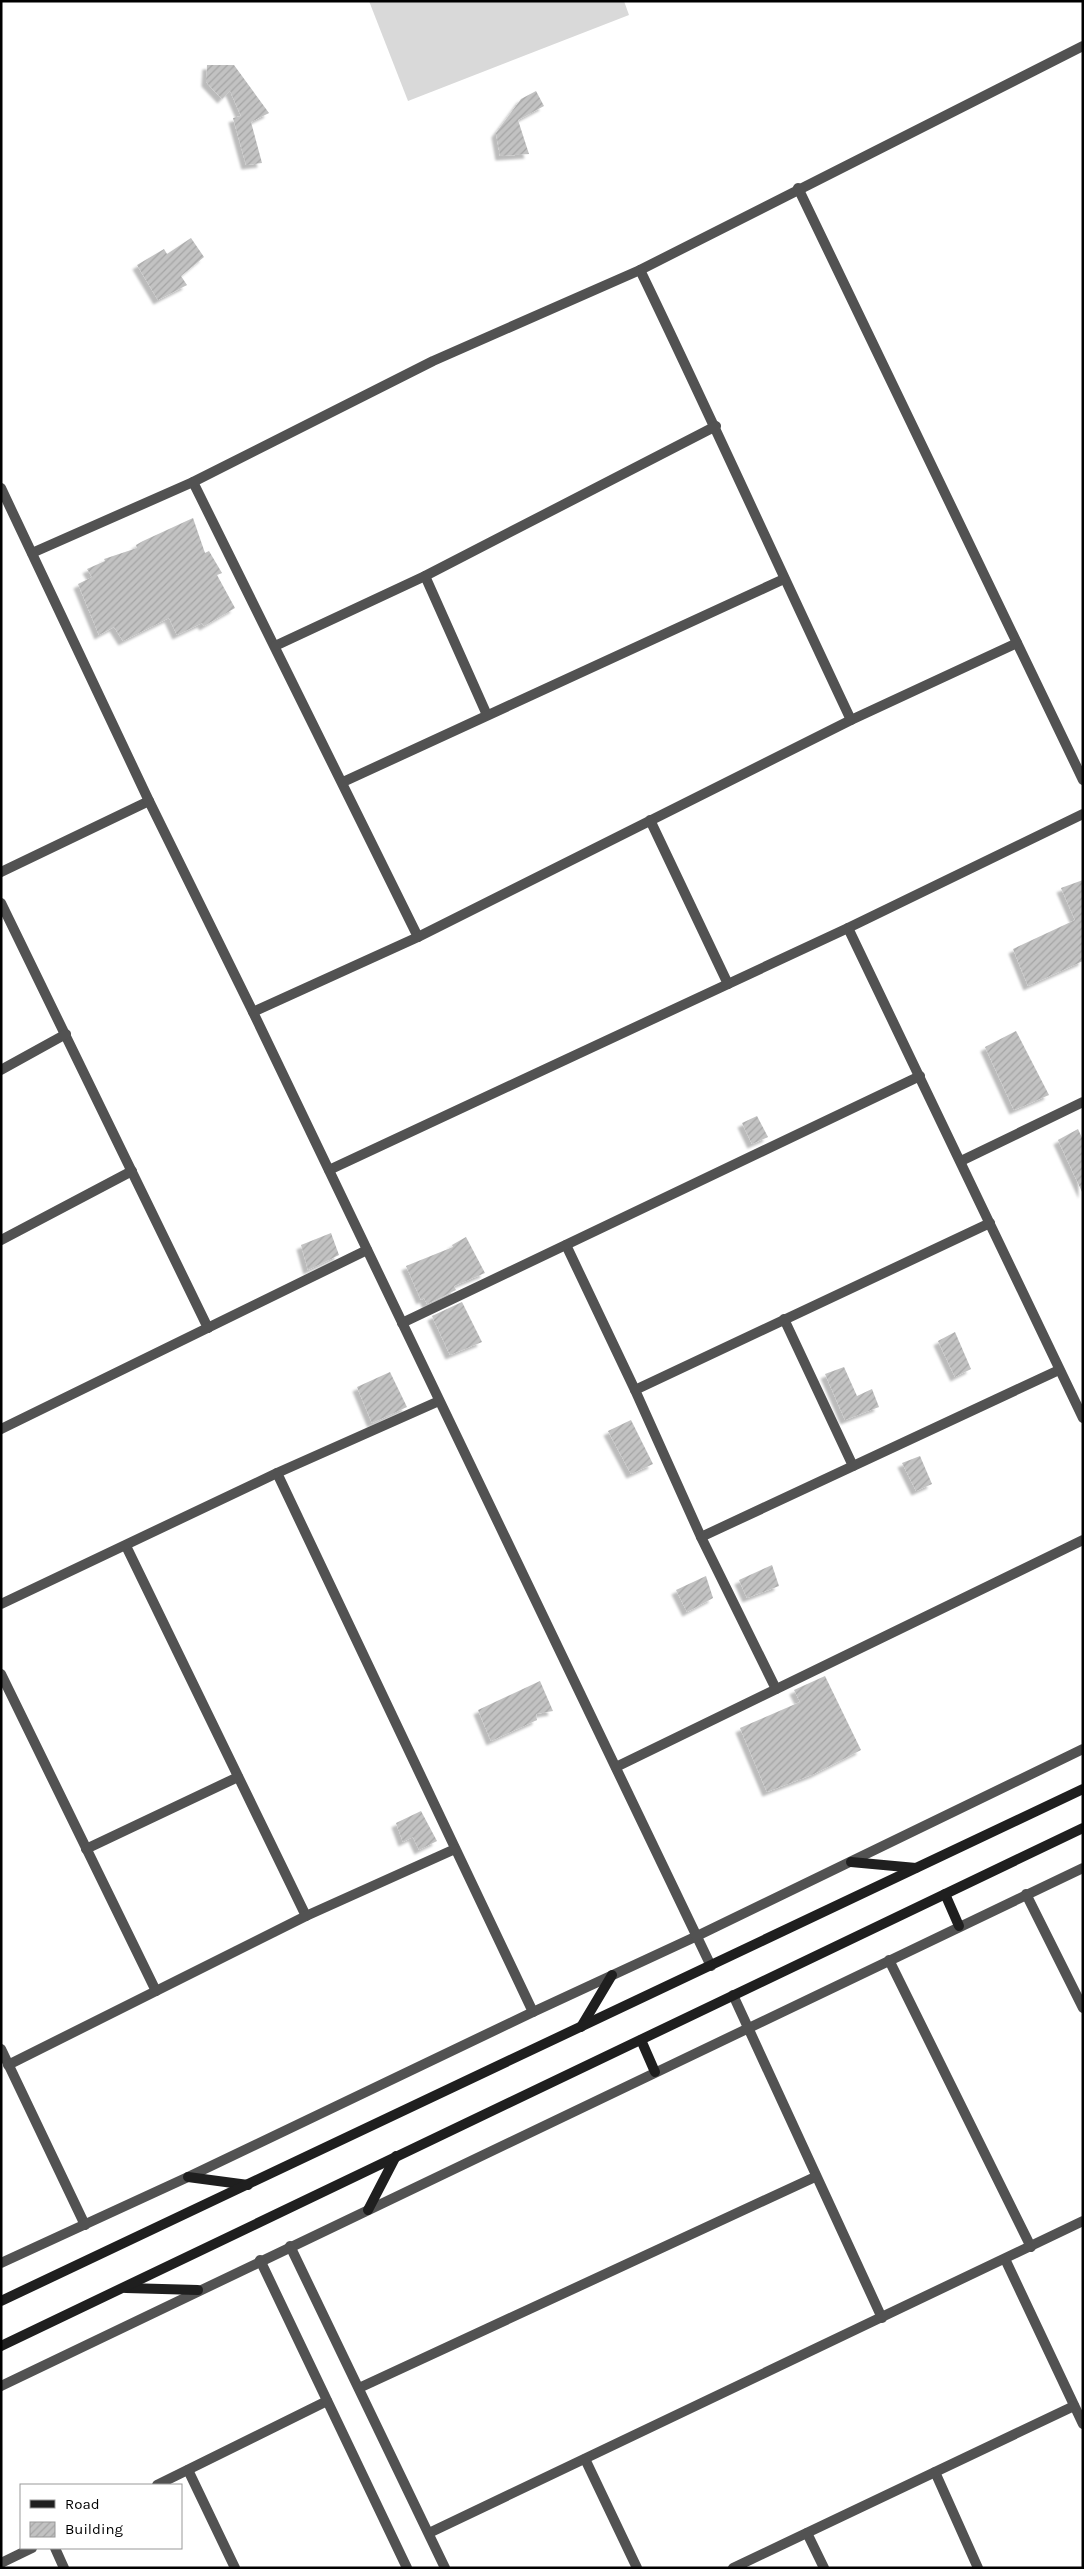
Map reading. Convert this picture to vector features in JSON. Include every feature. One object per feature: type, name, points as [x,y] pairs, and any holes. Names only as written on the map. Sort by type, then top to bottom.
[{"type":"main road","points":[[1,2301],[1083,1789]]},
{"type":"main road","points":[[1,2346],[1083,1828]]},
{"type":"main road","points":[[851,1862],[917,1868]]},
{"type":"main road","points":[[945,1894],[959,1926]]},
{"type":"main road","points":[[581,2027],[612,1975]]},
{"type":"main road","points":[[641,2040],[655,2072]]},
{"type":"main road","points":[[368,2210],[396,2156]]},
{"type":"main road","points":[[188,2177],[249,2185]]},
{"type":"main road","points":[[123,2288],[198,2290]]},
{"type":"street","points":[[32,553],[193,482],[433,361],[640,270],[798,188],[1083,46]]},
{"type":"street","points":[[798,188],[1083,780]]},
{"type":"street","points":[[640,270],[716,426],[784,578],[851,720]]},
{"type":"street","points":[[275,646],[425,576],[716,426]]},
{"type":"street","points":[[193,482],[418,937]]},
{"type":"street","points":[[1,488],[149,801],[253,1012],[711,1966]]},
{"type":"street","points":[[425,576],[487,715]]},
{"type":"street","points":[[343,782],[784,578]]},
{"type":"street","points":[[253,1012],[418,937],[851,720],[1017,643]]},
{"type":"street","points":[[1,872],[149,801]]},
{"type":"street","points":[[329,1170],[848,928],[1083,814]]},
{"type":"street","points":[[650,820],[728,984]]},
{"type":"street","points":[[1,903],[208,1328]]},
{"type":"street","points":[[848,928],[1083,1418]]},
{"type":"street","points":[[1,1070],[66,1034]]},
{"type":"street","points":[[402,1323],[920,1076]]},
{"type":"street","points":[[960,1162],[1083,1102]]},
{"type":"street","points":[[1,1240],[132,1171]]},
{"type":"street","points":[[635,1390],[990,1223]]},
{"type":"street","points":[[566,1245],[635,1390],[701,1537],[776,1690]]},
{"type":"street","points":[[1,1429],[367,1250]]},
{"type":"street","points":[[784,1320],[853,1466]]},
{"type":"street","points":[[701,1537],[1059,1370]]},
{"type":"street","points":[[1,1604],[277,1473],[439,1401]]},
{"type":"street","points":[[277,1473],[533,2012]]},
{"type":"street","points":[[616,1767],[1083,1540]]},
{"type":"street","points":[[126,1546],[306,1916]]},
{"type":"street","points":[[1,1674],[156,1991]]},
{"type":"street","points":[[1,2263],[188,2177],[697,1936],[1083,1749]]},
{"type":"street","points":[[86,1849],[238,1777]]},
{"type":"street","points":[[8,2065],[306,1916],[456,1849]]},
{"type":"street","points":[[1,2386],[260,2260],[1083,1868]]},
{"type":"street","points":[[1026,1894],[1083,2008]]},
{"type":"street","points":[[889,1960],[1031,2247]]},
{"type":"street","points":[[733,1995],[882,2318]]},
{"type":"street","points":[[1,2049],[85,2225]]},
{"type":"street","points":[[359,2388],[815,2176]]},
{"type":"street","points":[[429,2533],[1005,2260],[1083,2221]]},
{"type":"street","points":[[290,2246],[445,2568]]},
{"type":"street","points":[[260,2260],[407,2568]]},
{"type":"street","points":[[1005,2260],[1083,2424]]},
{"type":"street","points":[[159,2484],[327,2400]]},
{"type":"street","points":[[733,2568],[1074,2406]]},
{"type":"street","points":[[585,2459],[637,2568]]},
{"type":"street","points":[[188,2470],[235,2568]]},
{"type":"street","points":[[935,2472],[978,2568]]},
{"type":"street","points":[[807,2532],[824,2568]]},
{"type":"street","points":[[1,2563],[30,2549]]},
{"type":"street","points":[[55,2549],[64,2568]]},
{"type":"shaded area","points":[[369,1],[624,1],[629,15],[408,101]]},
{"type":"building","points":[[207,65],[234,65],[269,113],[251,122],[262,163],[246,165],[233,118],[241,116],[230,91],[222,99],[206,82]]},
{"type":"building","points":[[536,91],[544,106],[518,120],[529,154],[500,156],[496,133],[521,99]]},
{"type":"building","points":[[191,238],[204,257],[181,276],[187,285],[158,300],[137,265],[164,249],[167,254]]},
{"type":"building","points":[[193,518],[205,553],[209,551],[222,573],[217,575],[235,608],[204,626],[202,623],[177,635],[169,618],[123,641],[114,627],[99,635],[78,584],[92,577],[87,569],[105,561],[104,559],[137,548],[136,545],[143,541]]},
{"type":"building","points":[[1083,880],[1083,961],[1028,986],[1013,949],[1075,920],[1061,888]]},
{"type":"building","points":[[1016,1031],[1049,1095],[1014,1110],[985,1047]]},
{"type":"building","points":[[757,1116],[768,1137],[752,1144],[742,1123]]},
{"type":"building","points":[[1078,1129],[1083,1140],[1083,1194],[1058,1140]]},
{"type":"building","points":[[331,1233],[339,1255],[308,1270],[301,1245]]},
{"type":"building","points":[[466,1237],[485,1273],[454,1286],[456,1290],[427,1304],[424,1298],[421,1300],[406,1266],[453,1247],[452,1245]]},
{"type":"building","points":[[462,1302],[482,1342],[450,1355],[432,1316]]},
{"type":"building","points":[[955,1332],[971,1369],[955,1377],[938,1341]]},
{"type":"building","points":[[844,1367],[857,1396],[872,1389],[879,1407],[845,1420],[825,1374]]},
{"type":"building","points":[[390,1372],[407,1407],[372,1423],[357,1387]]},
{"type":"building","points":[[631,1420],[653,1464],[631,1474],[608,1431]]},
{"type":"building","points":[[920,1456],[932,1484],[916,1491],[902,1463]]},
{"type":"building","points":[[772,1565],[779,1586],[747,1598],[739,1580]]},
{"type":"building","points":[[706,1576],[713,1598],[687,1612],[676,1590]]},
{"type":"building","points":[[825,1676],[861,1750],[814,1774],[767,1792],[740,1728],[800,1702],[794,1690]]},
{"type":"building","points":[[540,1681],[553,1711],[536,1714],[537,1720],[491,1741],[478,1710]]},
{"type":"building","points":[[421,1811],[437,1841],[419,1850],[413,1837],[403,1842],[396,1823]]}]
